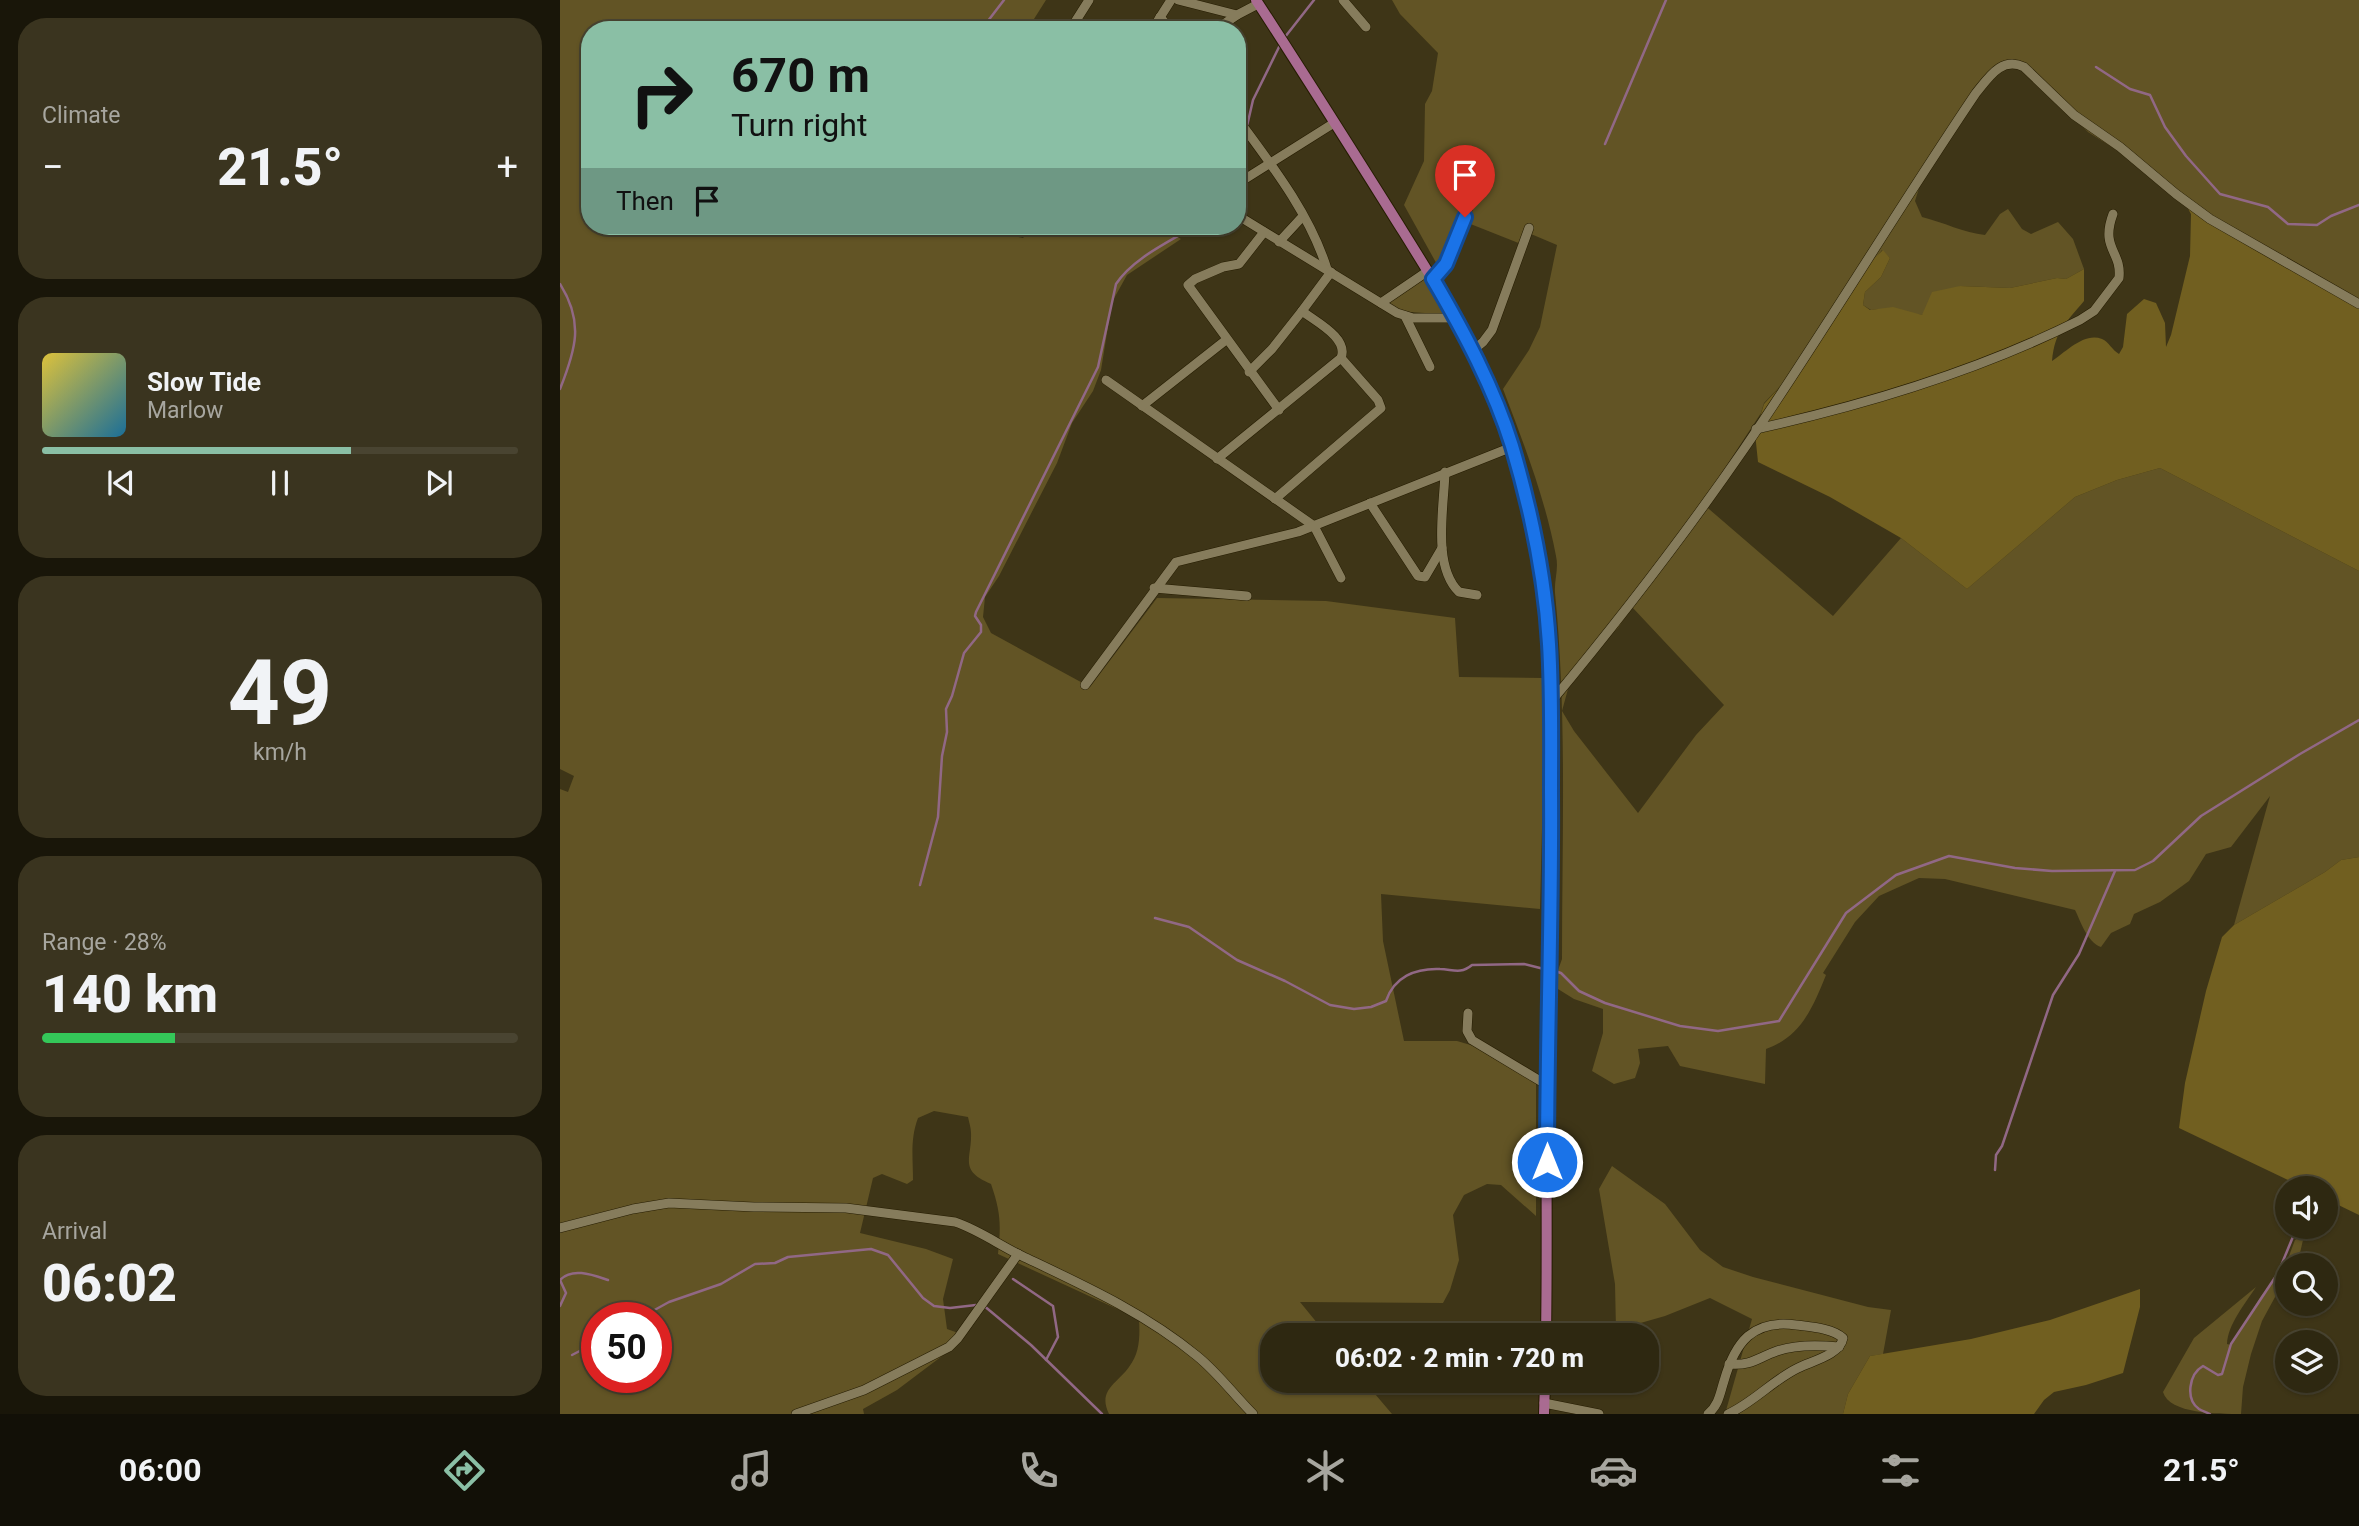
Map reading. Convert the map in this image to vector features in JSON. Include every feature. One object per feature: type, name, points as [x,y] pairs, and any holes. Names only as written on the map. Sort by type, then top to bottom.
[{"type":"main road","points":[[1257,2],[1455,318],[1495,400],[1512,447],[1529,513],[1549,640],[1551,702],[1546,1323]]},
{"type":"street","points":[[1075,21],[1089,0]]},
{"type":"street","points":[[1158,21],[1171,0]]},
{"type":"street","points":[[1178,0],[1237,15]]},
{"type":"street","points":[[1343,0],[1366,27]]},
{"type":"street","points":[[1228,21],[1257,2]]},
{"type":"street","points":[[1160,17],[1163,21]]},
{"type":"street","points":[[1551,702],[1656,571],[1756,429],[1976,93],[2003,65],[2013,63],[2024,67],[2074,115],[2120,146],[2210,219],[2359,304]]},
{"type":"street","points":[[1246,178],[1334,123]]},
{"type":"street","points":[[1246,130],[1303,216],[1329,270]]},
{"type":"street","points":[[1381,303],[1446,264],[1472,198]]},
{"type":"street","points":[[1756,429],[1824,413],[1958,370],[2080,320],[2094,311],[2119,278],[2119,270],[2107,237],[2113,214]]},
{"type":"street","points":[[1279,242],[1303,216]]},
{"type":"street","points":[[1246,221],[1405,316],[1455,318]]},
{"type":"street","points":[[1472,351],[1492,330],[1529,228]]},
{"type":"street","points":[[1264,232],[1242,261],[1195,279],[1188,285],[1279,410]]},
{"type":"street","points":[[1250,372],[1302,311],[1329,270]]},
{"type":"street","points":[[1217,459],[1342,358],[1344,350],[1341,342],[1302,311]]},
{"type":"street","points":[[1405,316],[1430,368]]},
{"type":"street","points":[[1142,406],[1226,340]]},
{"type":"street","points":[[1275,499],[1380,411],[1378,400],[1342,358]]},
{"type":"street","points":[[1106,380],[1314,526],[1341,578]]},
{"type":"street","points":[[1085,685],[1154,588],[1173,564],[1181,559],[1277,538],[1314,526],[1512,447]]},
{"type":"street","points":[[1445,472],[1442,548],[1444,564],[1450,582],[1459,592],[1477,595]]},
{"type":"street","points":[[1370,503],[1418,576],[1425,577],[1442,548]]},
{"type":"street","points":[[1154,588],[1247,596]]},
{"type":"street","points":[[1468,1013],[1467,1031],[1472,1040],[1547,1084]]},
{"type":"street","points":[[560,1228],[621,1211],[669,1202],[846,1209],[956,1222],[1101,1295],[1164,1331],[1213,1370],[1253,1414]]},
{"type":"street","points":[[796,1414],[864,1390],[948,1347],[958,1338],[1018,1254]]},
{"type":"street","points":[[1708,1414],[1719,1400],[1734,1353],[1747,1337],[1768,1325],[1787,1324],[1837,1334],[1843,1338],[1839,1347],[1827,1355],[1795,1369],[1728,1414]]},
{"type":"street","points":[[1729,1364],[1751,1364],[1776,1351],[1797,1347],[1839,1347]]},
{"type":"street","points":[[1544,1409],[1599,1414]]},
{"type":"shaded area","points":[[560,0],[1046,0],[1033,21],[581,21],[581,235],[1009,235],[1023,238],[1026,235],[1174,235],[1181,239],[1127,275],[1112,302],[1101,370],[1093,391],[1072,423],[1057,463],[999,576],[985,597],[983,617],[991,633],[1090,687],[1157,598],[1326,601],[1455,618],[1459,677],[1543,678],[1545,708],[1540,909],[1381,894],[1383,941],[1404,1041],[1457,1041],[1474,1046],[1536,1079],[1536,1216],[1501,1185],[1487,1184],[1464,1195],[1453,1215],[1459,1260],[1443,1303],[1300,1302],[1317,1323],[1260,1323],[1260,1393],[1374,1393],[1392,1414],[1109,1414],[1106,1406],[1107,1393],[1135,1356],[1139,1319],[998,1254],[1000,1227],[997,1203],[991,1184],[970,1169],[971,1131],[968,1117],[934,1111],[918,1118],[915,1126],[912,1149],[913,1180],[907,1184],[882,1174],[873,1178],[860,1233],[926,1249],[953,1259],[943,1299],[947,1329],[961,1334],[958,1344],[897,1390],[863,1409],[864,1414],[560,1414],[560,789],[568,792],[574,776],[560,769]]},
{"type":"shaded area","points":[[1392,0],[2359,0],[2359,303],[2233,236],[2126,156],[2088,132],[2017,60],[2000,69],[1990,79],[1925,169],[1915,201],[1922,217],[1977,234],[1985,235],[2000,214],[2008,209],[2022,229],[2031,234],[2058,222],[2073,239],[2084,269],[2066,279],[2057,278],[2010,288],[1960,286],[1922,315],[1871,310],[1863,305],[1865,292],[1881,277],[1890,258],[1882,250],[1790,376],[1764,403],[1761,413],[1702,503],[1833,616],[1901,538],[1967,589],[2075,497],[2117,480],[2160,468],[2359,571],[2359,857],[2341,860],[2234,925],[2270,796],[2231,847],[2206,854],[2189,881],[2160,902],[2134,914],[2130,924],[2111,933],[2101,947],[2088,936],[2075,910],[1945,879],[1919,878],[1879,896],[1855,922],[1823,973],[1826,975],[1804,1020],[1788,1037],[1766,1049],[1765,1084],[1680,1066],[1668,1046],[1638,1049],[1640,1063],[1635,1078],[1614,1084],[1592,1071],[1603,1033],[1603,1009],[1574,999],[1558,989],[1557,973],[1562,959],[1563,776],[1555,593],[1557,561],[1540,492],[1503,389],[1529,350],[1540,327],[1557,245],[1531,234],[1521,244],[1468,223],[1444,277],[1404,205],[1424,161],[1425,104],[1432,91],[1438,53],[1400,14]],"holes":[[[1632,607],[1724,705],[1696,735],[1638,813],[1574,731],[1562,711],[1571,678],[1593,651],[1618,628]]]},
{"type":"shaded area","points":[[2183,200],[2359,303],[2359,571],[2160,468],[2117,480],[2075,497],[1967,589],[1901,538],[1830,497],[1758,462],[1755,433],[1764,404],[1790,376],[1855,277],[1883,250],[1890,258],[1881,277],[1865,292],[1863,305],[1870,310],[1893,307],[1922,315],[1932,292],[1960,286],[2010,288],[2057,278],[2066,279],[2084,269],[2084,301],[2059,334],[2052,361],[2089,338],[2102,339],[2119,354],[2123,347],[2127,314],[2144,299],[2156,303],[2165,323],[2166,347],[2190,256],[2191,214]]},
{"type":"shaded area","points":[[1427,277],[1451,315],[1398,311],[1386,303]]},
{"type":"shaded area","points":[[2359,857],[2359,1215],[2338,1205],[2338,1176],[2280,1176],[2179,1128],[2185,1083],[2206,991],[2222,937],[2234,925],[2341,860]]},
{"type":"shaded area","points":[[1612,1166],[1665,1204],[1700,1250],[1723,1267],[1868,1307],[1891,1310],[1883,1354],[1870,1356],[1848,1394],[1843,1414],[1725,1414],[1752,1319],[1710,1298],[1640,1323],[1616,1323],[1615,1284],[1599,1189]]},
{"type":"shaded area","points":[[2295,1240],[2303,1240],[2300,1253],[2290,1253]]},
{"type":"shaded area","points":[[2275,1278],[2275,1297],[2262,1321],[2251,1354],[2243,1387],[2241,1414],[2185,1409],[2167,1399],[2163,1392],[2194,1338],[2256,1287],[2230,1329],[2227,1344],[2231,1345]]},
{"type":"shaded area","points":[[2140,1289],[2140,1307],[2123,1373],[2054,1392],[2034,1414],[1843,1414],[1848,1394],[1870,1356],[1971,1339],[2050,1320]]},
{"type":"waterway","points":[[988,21],[1004,0]]},
{"type":"waterway","points":[[1285,37],[1314,0]]},
{"type":"waterway","points":[[1605,144],[1666,0]]},
{"type":"waterway","points":[[1247,126],[1253,100],[1280,45]]},
{"type":"waterway","points":[[2096,67],[2130,89],[2150,95],[2165,127],[2186,156],[2220,194],[2268,207],[2288,224],[2317,225],[2331,216],[2359,205]]},
{"type":"waterway","points":[[920,885],[938,817],[942,756],[947,732],[946,709],[964,653],[981,632],[976,612],[1098,367],[1116,284],[1142,258],[1180,235]]},
{"type":"waterway","points":[[560,284],[568,298],[575,323],[573,348],[560,389]]},
{"type":"waterway","points":[[1551,970],[1561,973],[1579,991],[1605,1003],[1680,1026],[1718,1031],[1779,1021],[1846,913],[1896,875],[1949,856],[2015,868],[2052,871],[2135,870],[2153,861],[2201,816],[2359,720]]},
{"type":"waterway","points":[[1995,1170],[1996,1155],[2002,1146],[2053,995],[2079,954],[2115,871]]},
{"type":"waterway","points":[[1155,918],[1189,927],[1237,960],[1330,1005],[1354,1009],[1371,1007],[1386,1001],[1400,980],[1422,970],[1460,971],[1472,965],[1524,964],[1544,969]]},
{"type":"waterway","points":[[2210,1414],[2199,1409],[2192,1399],[2190,1387],[2194,1375],[2203,1366],[2218,1375],[2222,1374],[2231,1344],[2278,1273],[2292,1239]]},
{"type":"waterway","points":[[669,1302],[721,1284],[755,1264],[775,1263],[788,1257],[871,1249],[888,1255],[923,1298],[934,1306],[950,1308],[976,1305]]},
{"type":"waterway","points":[[560,1280],[577,1273],[608,1280]]},
{"type":"waterway","points":[[1013,1279],[1053,1306],[1058,1337],[1046,1360]]},
{"type":"waterway","points":[[560,1280],[566,1293],[560,1306]]},
{"type":"waterway","points":[[983,1305],[1031,1345],[1102,1414]]},
{"type":"waterway","points":[[572,1355],[581,1350]]},
{"type":"route","points":[[1465,217],[1446,264],[1433,279],[1499,409],[1512,447],[1529,513],[1549,640],[1551,876],[1547,997],[1547,1162]]}]
